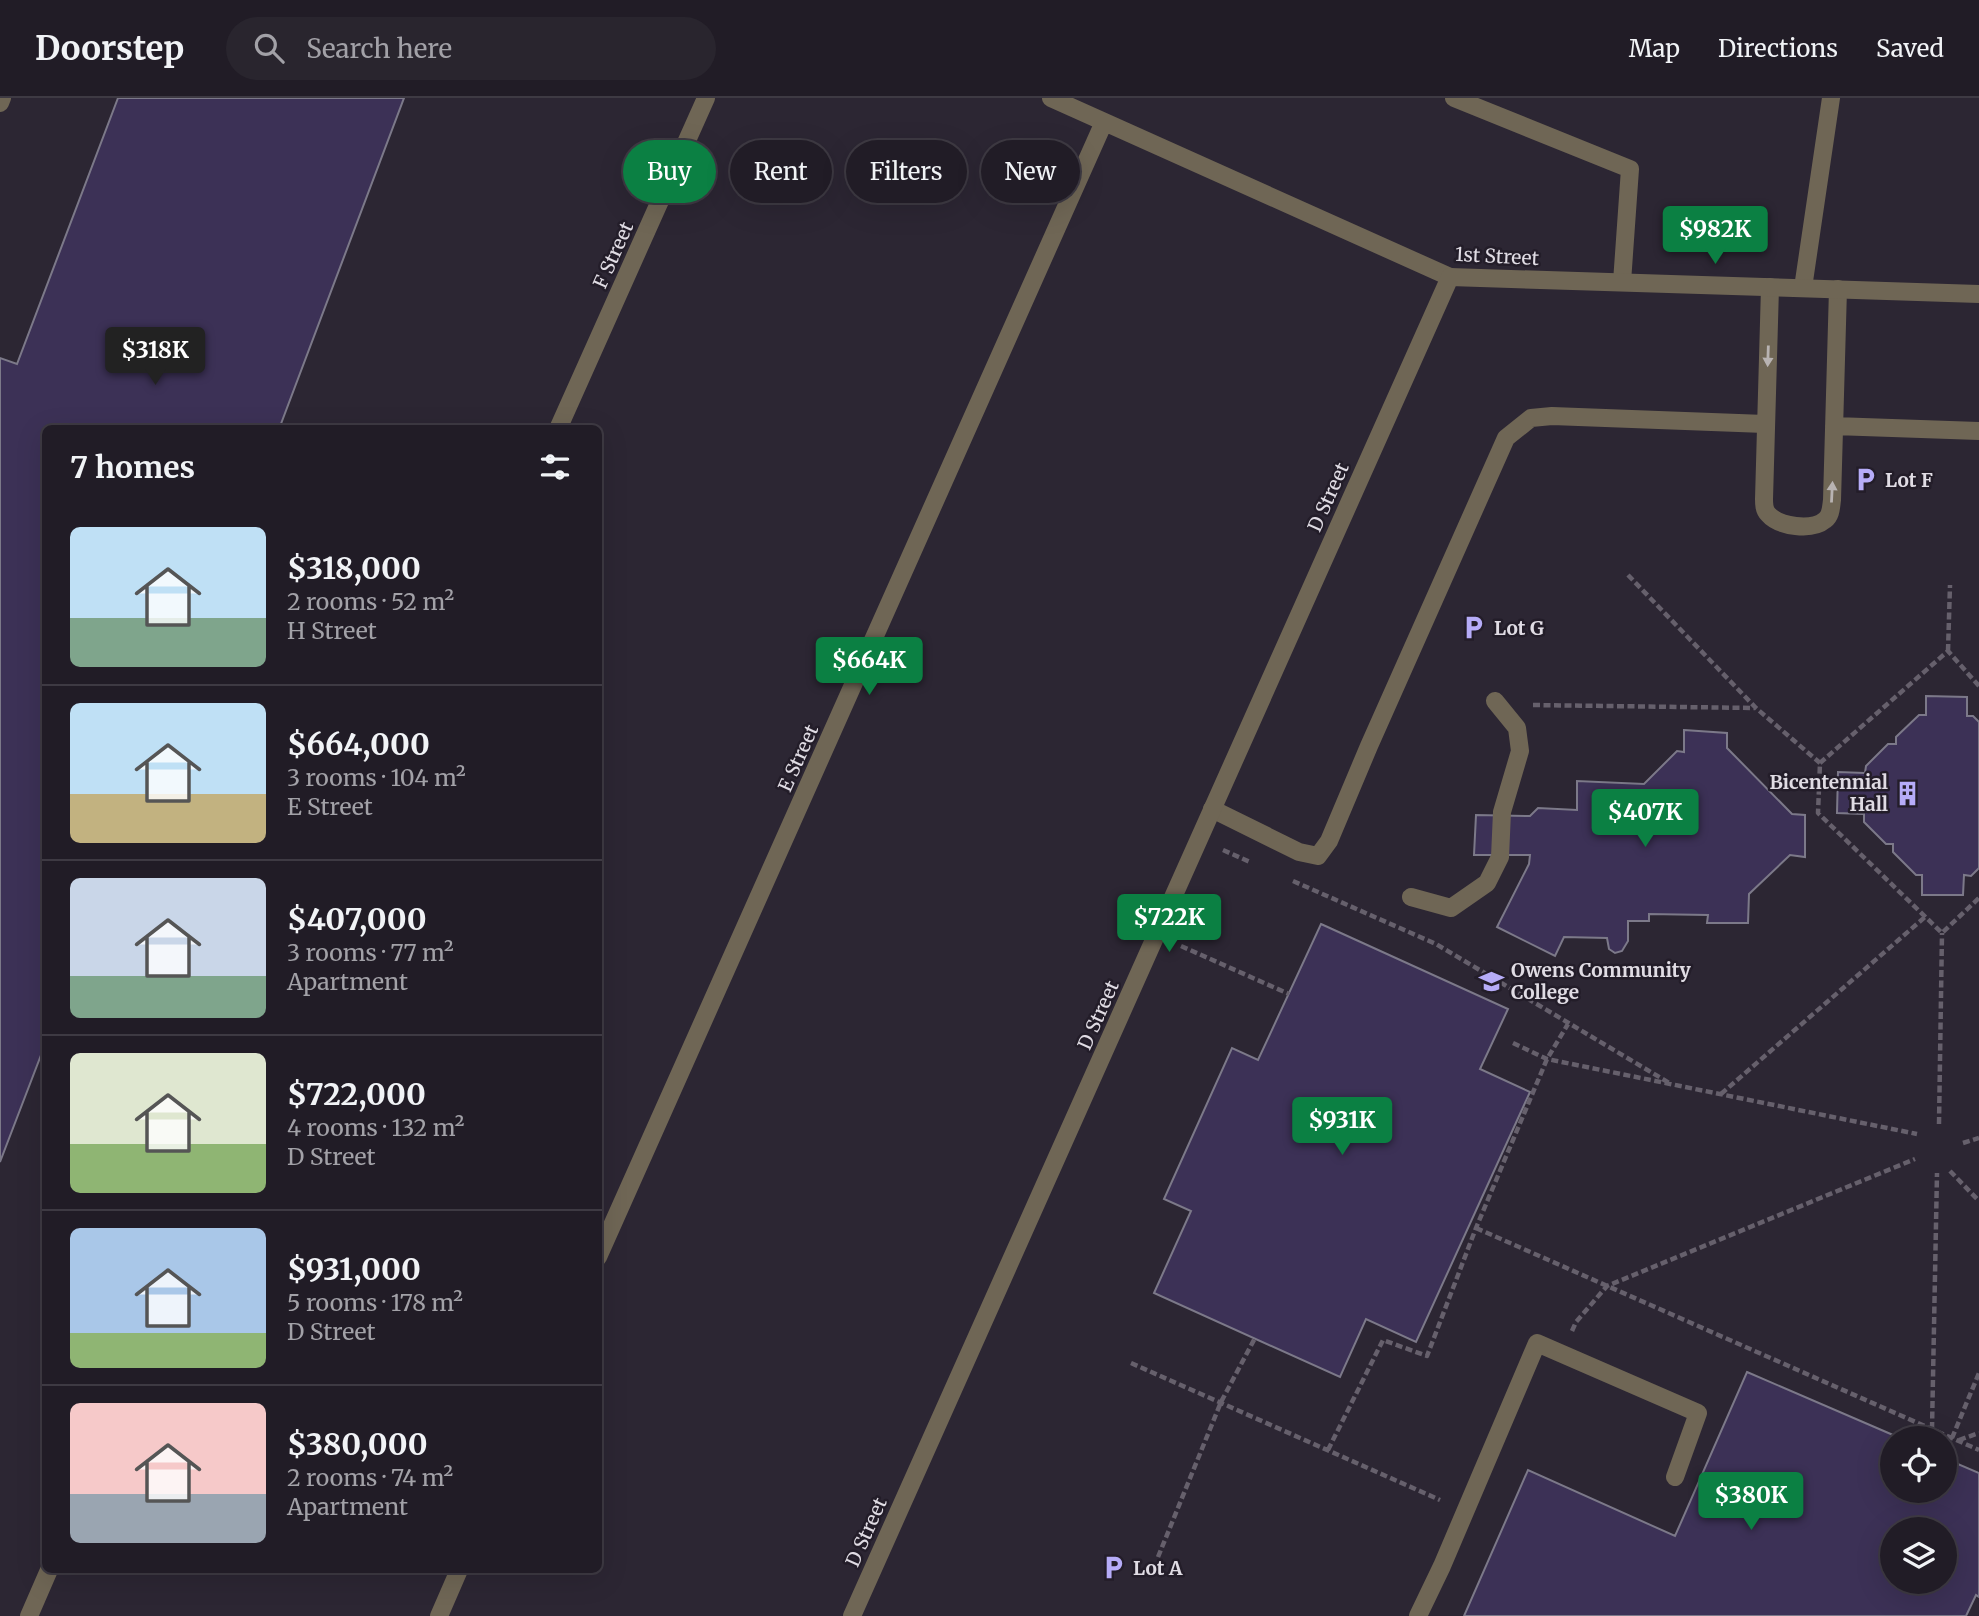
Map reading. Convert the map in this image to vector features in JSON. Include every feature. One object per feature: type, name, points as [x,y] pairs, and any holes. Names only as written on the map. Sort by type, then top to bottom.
[{"type":"street","name":"F Street","points":[[560,425],[706,98]]},
{"type":"street","name":"1st Street","points":[[1051,98],[1450,277],[1979,294]]},
{"type":"street","points":[[1454,98],[1630,169],[1622,282]]},
{"type":"street","points":[[1803,288],[1831,98]]},
{"type":"street","name":"E Street","points":[[602,1248],[1104,122]]},
{"type":"street","name":"D Street","points":[[852,1616],[1450,277]]},
{"type":"street","points":[[1770,288],[1763,499],[1765,511],[1770,517],[1799,528],[1824,522],[1830,514],[1838,289]]},
{"type":"street","points":[[1212,809],[1299,852],[1318,856],[1329,841],[1506,438],[1531,418],[1552,416],[1765,424]]},
{"type":"street","points":[[1834,426],[1979,431]]},
{"type":"street","points":[[1411,897],[1451,908],[1487,883],[1500,857],[1502,812],[1520,751],[1517,728],[1495,701]]},
{"type":"street","points":[[1418,1616],[1537,1343],[1698,1413],[1675,1477]]},
{"type":"street","points":[[29,1616],[48,1573]]},
{"type":"street","points":[[439,1616],[458,1573]]},
{"type":"path","points":[[1628,575],[1756,708],[1820,763]]},
{"type":"path","points":[[1950,585],[1948,651],[1979,686]]},
{"type":"path","points":[[1942,933],[1818,813],[1820,763],[1948,651]]},
{"type":"path","points":[[1532,705],[1756,708]]},
{"type":"path","points":[[1199,839],[1261,867]]},
{"type":"path","points":[[1286,878],[1436,944],[1671,1084]]},
{"type":"path","points":[[1939,1124],[1942,933],[1979,898]]},
{"type":"path","points":[[1720,1094],[1925,917]]},
{"type":"path","points":[[1156,934],[1289,994]]},
{"type":"path","points":[[1328,1450],[1383,1340],[1426,1356],[1547,1059],[1568,1024]]},
{"type":"path","points":[[1513,1043],[1547,1059],[1917,1134]]},
{"type":"path","points":[[1963,1143],[1979,1138]]},
{"type":"path","points":[[1561,1353],[1576,1322],[1607,1286],[1915,1158]]},
{"type":"path","points":[[1950,1171],[1979,1201]]},
{"type":"path","points":[[1932,1426],[1937,1173]]},
{"type":"path","points":[[1476,1228],[1925,1426]]},
{"type":"path","points":[[1158,1557],[1221,1402],[1255,1338]]},
{"type":"path","points":[[1130,1363],[1466,1511]]},
{"type":"path","points":[[1957,1426],[1979,1373]]},
{"type":"path","points":[[1958,1441],[1979,1433]]},
{"type":"path","points":[[1958,1441],[1979,1450]]},
{"type":"building","points":[[118,98],[404,98],[281,425],[42,425],[42,1052],[0,1162],[0,358],[17,364]]},
{"type":"building","name":"Bicentennial Hall","points":[[1926,696],[1967,697],[1967,716],[1973,716],[1979,722],[1979,868],[1971,876],[1964,875],[1963,895],[1922,895],[1922,875],[1916,875],[1893,852],[1893,844],[1886,844],[1864,822],[1864,814],[1837,813],[1838,772],[1865,773],[1866,766],[1888,744],[1896,744],[1896,737],[1919,715],[1926,715]]},
{"type":"building","points":[[1684,730],[1727,733],[1727,748],[1792,814],[1805,815],[1805,857],[1790,855],[1749,894],[1748,923],[1707,923],[1708,915],[1649,914],[1649,921],[1628,921],[1628,941],[1622,951],[1615,953],[1609,949],[1607,938],[1564,937],[1555,956],[1497,927],[1529,864],[1530,855],[1474,855],[1476,815],[1530,816],[1538,808],[1577,810],[1577,781],[1644,784],[1677,751],[1684,752]]},
{"type":"building","points":[[1321,924],[1508,1009],[1480,1069],[1530,1092],[1416,1342],[1366,1319],[1340,1377],[1154,1293],[1191,1211],[1164,1199],[1232,1048],[1258,1060]]},
{"type":"building","points":[[1747,1372],[1880,1429],[1880,1503],[1957,1503],[1957,1464],[1979,1473],[1979,1597],[1976,1595],[1966,1616],[1464,1616],[1528,1470],[1675,1536]]},
{"type":"place","name":"Lot F","points":[[1865,480]]},
{"type":"place","name":"Lot G","points":[[1474,628]]},
{"type":"place","name":"Bicentennial Hall","points":[[1908,793]]},
{"type":"place","name":"Owens Community College","points":[[1491,981]]},
{"type":"place","name":"Lot A","points":[[1113,1568]]}]
